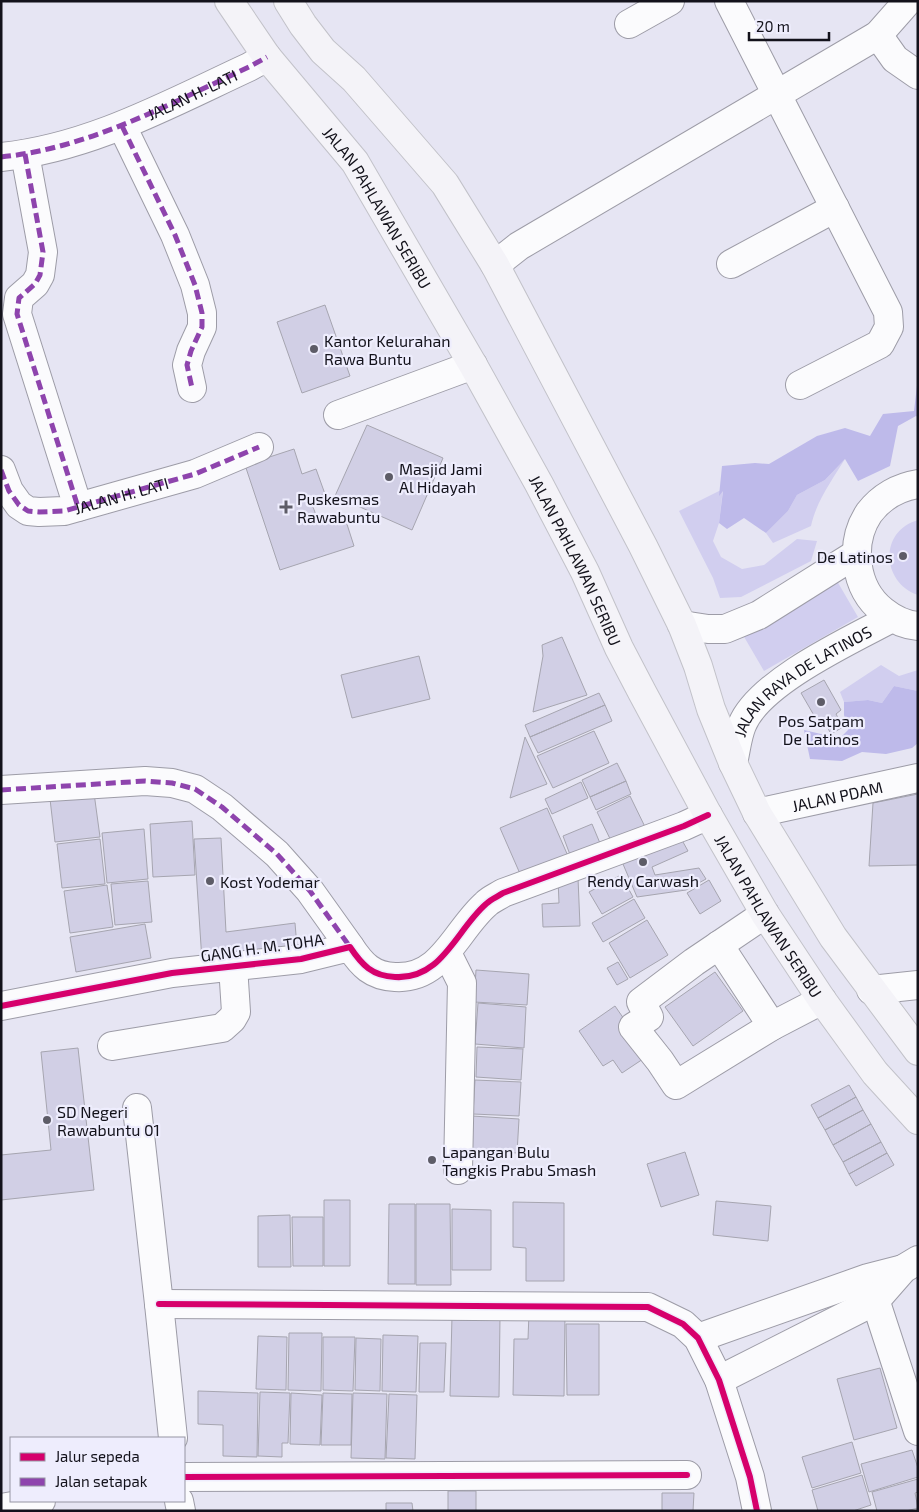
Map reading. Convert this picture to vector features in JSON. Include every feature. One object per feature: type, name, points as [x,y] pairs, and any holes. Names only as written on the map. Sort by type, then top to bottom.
[{"type":"main road","name":"JALAN PAHLAWAN SERIBU","points":[[229,1],[267,57],[355,162],[474,365],[585,572],[637,683],[765,914],[822,1000],[875,1073],[918,1120]]},
{"type":"main road","points":[[288,1],[323,51],[354,79],[445,184],[495,265],[643,546],[682,625],[698,666],[711,709],[733,763],[757,813],[833,937],[918,1052]]},
{"type":"street","points":[[629,24],[670,1]]},
{"type":"street","points":[[730,1],[888,312],[888,328],[880,344],[800,385]]},
{"type":"street","points":[[495,265],[519,246],[878,35],[908,1]]},
{"type":"street","points":[[878,35],[895,59],[918,75]]},
{"type":"street","name":"JALAN H. LATI","points":[[13,156],[76,142],[122,126],[267,57]]},
{"type":"street","points":[[122,126],[175,235],[195,285],[202,312],[202,327],[186,366],[192,388]]},
{"type":"street","points":[[13,156],[43,252],[40,275],[35,284],[19,298],[17,314],[78,507]]},
{"type":"street","points":[[731,264],[835,208]]},
{"type":"street","points":[[338,415],[474,365]]},
{"type":"street","name":"JALAN H. LATI","points":[[1,470],[10,491],[19,505],[28,511],[64,511],[195,474],[259,446]]},
{"type":"street","name":"JALAN RAYA DE LATINOS","points":[[918,484],[904,486],[885,497],[870,513],[860,533],[856,554],[858,573],[866,591],[877,606],[892,618],[918,626]]},
{"type":"street","points":[[682,625],[708,629],[725,629],[759,615],[856,554]]},
{"type":"street","name":"JALAN RAYA DE LATINOS","points":[[733,763],[742,725],[764,696],[790,674],[892,618]]},
{"type":"street","name":"JALAN PDAM","points":[[757,813],[918,778]]},
{"type":"street","points":[[1,790],[146,781],[172,783],[195,789],[222,807],[276,854],[310,891],[360,962],[373,973],[403,978],[419,975],[447,953],[474,917],[487,903],[502,893],[684,826],[708,814]]},
{"type":"street","points":[[765,914],[641,1002],[649,1017],[633,1028],[660,1061],[676,1085],[772,1026],[822,1000]]},
{"type":"street","points":[[719,945],[772,1026]]},
{"type":"street","name":"GANG H. M. TOHA","points":[[1,1006],[172,973],[301,959],[350,947]]},
{"type":"street","points":[[447,953],[462,983],[458,1170]]},
{"type":"street","points":[[112,1046],[222,1028],[228,1024],[236,1012],[234,966]]},
{"type":"street","points":[[871,990],[918,985]]},
{"type":"street","points":[[137,1108],[172,1437]]},
{"type":"street","points":[[719,1380],[872,1290],[910,1264]]},
{"type":"street","points":[[698,1338],[872,1290]]},
{"type":"street","points":[[872,1290],[918,1431]]},
{"type":"street","points":[[159,1304],[648,1307],[683,1324],[698,1338],[719,1380],[750,1478],[757,1511]]},
{"type":"street","points":[[185,1478],[687,1475]]},
{"type":"street","points":[[1,1508],[35,1502]]},
{"type":"shaded area","points":[[918,377],[918,417],[916,416],[898,426],[890,466],[858,481],[845,459],[825,480],[797,495],[788,511],[766,533],[744,518],[727,529],[719,523],[723,491],[719,496],[722,466],[755,463],[769,464],[817,436],[845,428],[870,436],[883,414],[914,411]]},
{"type":"shaded area","points":[[845,459],[821,500],[811,526],[773,543],[766,533],[788,511],[797,495],[825,480]]},
{"type":"shaded area","points":[[723,489],[719,523],[713,541],[721,557],[742,569],[764,565],[797,539],[817,541],[811,561],[741,597],[720,598],[713,578],[679,511]]},
{"type":"shaded area","name":"De Latinos","points":[[918,520],[918,595],[906,588],[897,579],[891,568],[889,557],[891,545],[896,535],[905,526]]},
{"type":"shaded area","points":[[837,581],[858,617],[764,671],[743,635]]},
{"type":"shaded area","points":[[881,665],[899,676],[918,670],[918,691],[894,686],[882,703],[868,700],[844,702],[840,692]]},
{"type":"shaded area","points":[[894,686],[918,691],[918,743],[912,748],[886,754],[862,752],[842,761],[810,759],[804,730],[821,734],[837,741],[848,730],[844,715],[844,702],[868,700],[882,703]]},
{"type":"building","name":"Kantor Kelurahan Rawa Buntu","points":[[325,305],[350,376],[302,393],[277,322]]},
{"type":"building","name":"Masjid Jami Al Hidayah","points":[[367,425],[443,458],[412,530],[335,496]]},
{"type":"building","name":"Puskesmas Rawabuntu","points":[[294,449],[302,474],[316,469],[325,494],[310,499],[319,523],[344,515],[354,546],[280,570],[245,465]]},
{"type":"building","points":[[562,637],[587,695],[533,712],[543,656],[542,645]]},
{"type":"building","points":[[419,656],[430,699],[352,718],[341,675]]},
{"type":"building","name":"Pos Satpam De Latinos","points":[[824,680],[841,710],[836,714],[843,727],[831,734],[824,721],[819,724],[801,693]]},
{"type":"building","points":[[599,693],[605,705],[530,737],[525,725]]},
{"type":"building","points":[[605,705],[612,721],[538,753],[530,737]]},
{"type":"building","points":[[594,731],[609,763],[553,788],[537,756]]},
{"type":"building","points":[[525,737],[547,784],[510,798]]},
{"type":"building","points":[[617,763],[626,781],[590,797],[582,780]]},
{"type":"building","points":[[626,781],[631,794],[596,810],[590,797]]},
{"type":"building","points":[[581,782],[588,798],[552,814],[545,799]]},
{"type":"building","points":[[94,793],[100,837],[55,842],[50,799]]},
{"type":"building","points":[[918,794],[918,865],[869,866],[873,803]]},
{"type":"building","points":[[630,796],[648,833],[615,849],[597,812]]},
{"type":"building","points":[[547,808],[568,856],[521,876],[500,828]]},
{"type":"building","points":[[192,821],[195,875],[153,877],[150,824]]},
{"type":"building","points":[[592,824],[602,848],[572,860],[563,836]]},
{"type":"building","points":[[144,829],[148,879],[107,883],[102,833]]},
{"type":"building","name":"Rendy Carwash","points":[[678,833],[688,851],[652,867],[655,875],[699,868],[706,879],[686,890],[637,897],[620,857]]},
{"type":"building","name":"Kost Yodemar","points":[[221,838],[226,932],[295,923],[297,947],[202,961],[194,839]]},
{"type":"building","points":[[100,839],[105,884],[62,888],[57,844]]},
{"type":"building","points":[[621,875],[633,897],[602,914],[589,892]]},
{"type":"building","points":[[578,878],[580,926],[543,927],[542,904],[559,903],[558,879]]},
{"type":"building","points":[[709,880],[721,901],[700,914],[687,893]]},
{"type":"building","points":[[148,881],[152,922],[115,925],[111,884]]},
{"type":"building","points":[[107,885],[113,927],[70,933],[64,891]]},
{"type":"building","points":[[634,899],[645,918],[603,942],[592,923]]},
{"type":"building","points":[[647,920],[668,955],[630,978],[609,943]]},
{"type":"building","points":[[145,924],[151,958],[76,972],[70,937]]},
{"type":"building","points":[[618,962],[628,979],[617,985],[607,968]]},
{"type":"building","points":[[476,970],[529,974],[527,1005],[474,1002]]},
{"type":"building","points":[[715,972],[743,1011],[693,1046],[665,1007]]},
{"type":"building","points":[[478,1003],[526,1007],[524,1048],[475,1044]]},
{"type":"building","points":[[615,1006],[649,1055],[622,1073],[613,1060],[603,1066],[579,1031]]},
{"type":"building","points":[[477,1047],[523,1049],[521,1080],[476,1077]]},
{"type":"building","points":[[78,1048],[94,1190],[1,1200],[1,1155],[51,1150],[41,1052]]},
{"type":"building","points":[[475,1080],[521,1082],[519,1116],[473,1114]]},
{"type":"building","points":[[849,1085],[856,1097],[818,1118],[811,1105]]},
{"type":"building","points":[[856,1097],[863,1110],[825,1130],[818,1118]]},
{"type":"building","points":[[863,1110],[871,1124],[833,1145],[825,1130]]},
{"type":"building","points":[[472,1116],[519,1119],[517,1153],[470,1150]]},
{"type":"building","points":[[871,1124],[881,1142],[843,1162],[833,1145]]},
{"type":"building","points":[[881,1142],[887,1153],[849,1174],[843,1162]]},
{"type":"building","points":[[685,1152],[699,1195],[661,1207],[647,1164]]},
{"type":"building","points":[[887,1153],[894,1165],[856,1186],[849,1174]]},
{"type":"building","points":[[324,1200],[350,1200],[350,1266],[324,1266]]},
{"type":"building","points":[[716,1201],[771,1206],[768,1241],[713,1235]]},
{"type":"building","points":[[513,1202],[564,1203],[564,1281],[526,1281],[526,1248],[513,1247]]},
{"type":"building","points":[[389,1204],[415,1204],[415,1284],[388,1284]]},
{"type":"building","points":[[416,1204],[450,1204],[451,1285],[416,1285]]},
{"type":"building","points":[[452,1209],[491,1210],[491,1270],[452,1270]]},
{"type":"building","points":[[290,1215],[291,1267],[258,1267],[258,1216]]},
{"type":"building","points":[[292,1217],[323,1217],[323,1266],[293,1266]]},
{"type":"building","points":[[529,1313],[565,1314],[564,1396],[513,1395],[514,1339],[528,1339]]},
{"type":"building","points":[[452,1316],[500,1317],[499,1397],[450,1396]]},
{"type":"building","points":[[566,1324],[599,1324],[599,1395],[567,1395]]},
{"type":"building","points":[[289,1333],[322,1333],[321,1391],[288,1390]]},
{"type":"building","points":[[383,1335],[418,1336],[416,1392],[382,1391]]},
{"type":"building","points":[[258,1336],[287,1337],[286,1390],[256,1389]]},
{"type":"building","points":[[323,1337],[355,1337],[353,1391],[323,1390]]},
{"type":"building","points":[[356,1338],[381,1339],[380,1391],[355,1390]]},
{"type":"building","points":[[420,1343],[446,1343],[444,1392],[419,1392]]},
{"type":"building","points":[[880,1368],[897,1428],[854,1440],[837,1379]]},
{"type":"building","points":[[198,1391],[258,1393],[257,1457],[223,1456],[223,1425],[198,1424]]},
{"type":"building","points":[[260,1392],[290,1393],[288,1443],[282,1443],[282,1457],[258,1456]]},
{"type":"building","points":[[291,1393],[322,1395],[320,1445],[290,1444]]},
{"type":"building","points":[[323,1393],[352,1394],[351,1445],[321,1445]]},
{"type":"building","points":[[353,1393],[387,1394],[385,1459],[351,1458]]},
{"type":"building","points":[[389,1394],[417,1395],[415,1459],[386,1458]]},
{"type":"building","points":[[852,1442],[861,1473],[812,1488],[802,1457]]},
{"type":"building","points":[[912,1450],[918,1468],[918,1477],[869,1492],[861,1464]]},
{"type":"building","points":[[862,1475],[871,1505],[853,1511],[818,1511],[812,1490]]},
{"type":"building","points":[[918,1479],[918,1492],[915,1493],[918,1508],[906,1511],[877,1511],[872,1492]]},
{"type":"building","points":[[448,1491],[476,1491],[476,1511],[448,1511]]},
{"type":"building","points":[[662,1493],[694,1493],[693,1511],[662,1511]]},
{"type":"building","points":[[386,1503],[412,1503],[413,1511],[386,1511]]},
{"type":"marked path","points":[[1,157],[34,152],[66,144],[128,123],[267,57]]},
{"type":"marked path","points":[[122,126],[175,235],[195,285],[202,313],[202,327],[187,365],[192,388]]},
{"type":"marked path","points":[[25,154],[43,252],[40,275],[35,284],[19,298],[17,314],[78,507]]},
{"type":"marked path","points":[[1,470],[9,491],[19,505],[28,511],[64,511],[195,474],[259,447]]},
{"type":"marked path","points":[[1,790],[145,781],[172,783],[195,789],[222,807],[277,854],[310,891],[350,947]]},
{"type":"cycle path","points":[[1,1006],[172,973],[301,959],[350,947],[363,964],[374,972],[395,977],[411,976],[425,971],[437,962],[475,915],[488,902],[503,893],[684,826],[708,815]]},
{"type":"cycle path","points":[[159,1304],[648,1307],[683,1324],[698,1338],[719,1380],[750,1477],[757,1511]]},
{"type":"cycle path","points":[[185,1477],[687,1475]]},
{"type":"place","name":"Kantor Kelurahan Rawa Buntu","points":[[314,349]]},
{"type":"place","name":"Masjid Jami Al Hidayah","points":[[389,477]]},
{"type":"place","name":"Puskesmas Rawabuntu","points":[[286,507]]},
{"type":"place","name":"De Latinos","points":[[903,556]]},
{"type":"place","name":"Pos Satpam De Latinos","points":[[821,702]]},
{"type":"place","name":"Rendy Carwash","points":[[643,862]]},
{"type":"place","name":"Kost Yodemar","points":[[210,881]]},
{"type":"place","name":"SD Negeri Rawabuntu 01","points":[[47,1120]]},
{"type":"place","name":"Lapangan Bulu Tangkis Prabu Smash","points":[[432,1160]]}]
